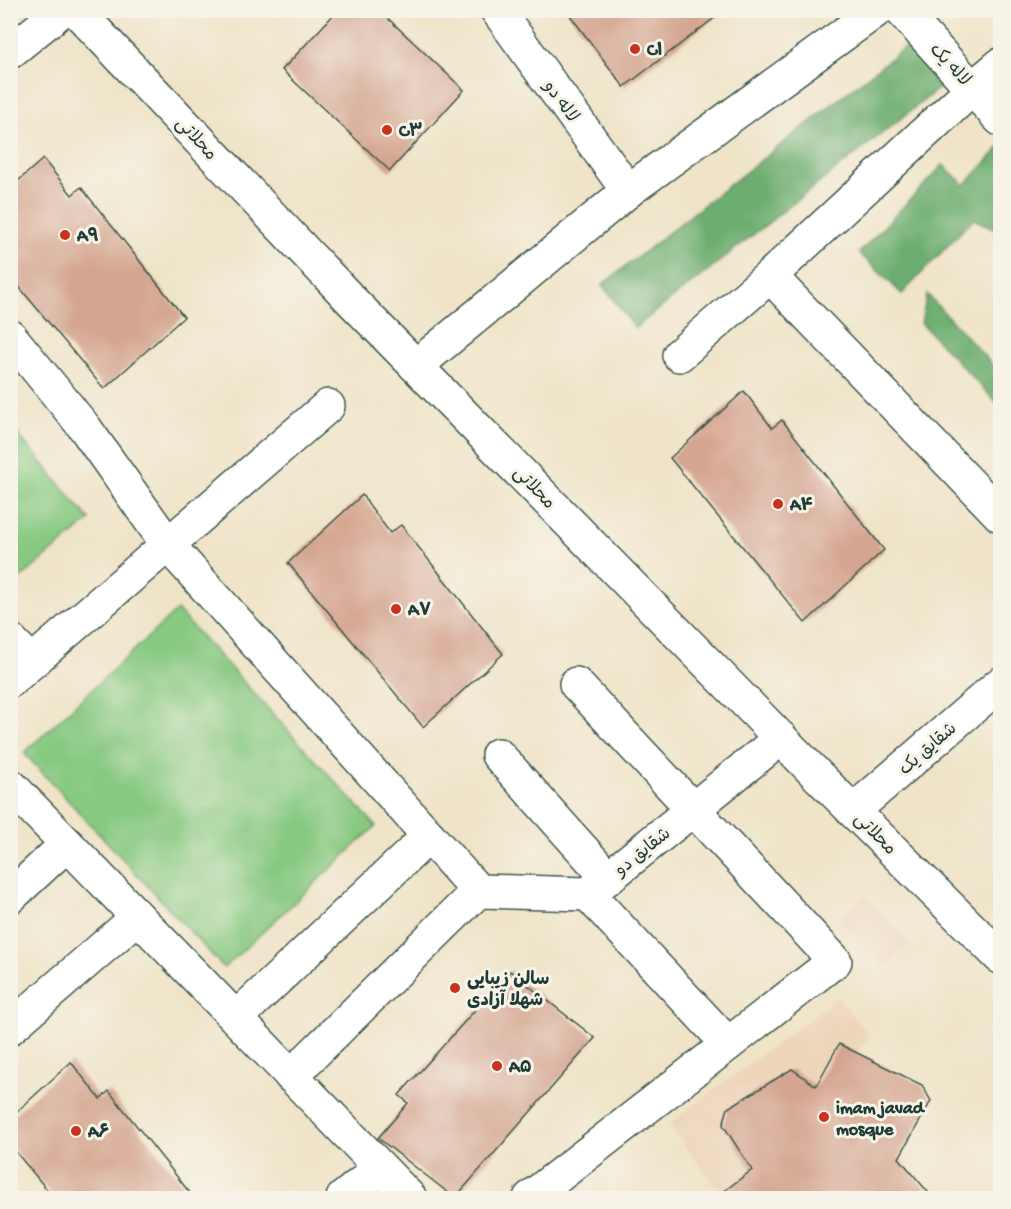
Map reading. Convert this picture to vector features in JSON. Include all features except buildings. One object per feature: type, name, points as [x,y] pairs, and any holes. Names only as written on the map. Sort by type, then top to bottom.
[{"type":"street","points":[[10,52],[62,10]]},
{"type":"street","name":"محلاتی","points":[[76,10],[352,301],[780,738],[1000,957]]},
{"type":"street","name":"لاله دو","points":[[497,10],[627,191]]},
{"type":"street","points":[[416,366],[627,191],[877,10]]},
{"type":"street","name":"لاله یک","points":[[901,10],[1000,119]]},
{"type":"street","points":[[679,355],[770,276],[1000,65]]},
{"type":"street","points":[[770,276],[1000,515]]},
{"type":"street","points":[[10,336],[86,428],[168,545],[478,891]]},
{"type":"street","points":[[18,661],[168,545],[328,406]]},
{"type":"street","points":[[530,1198],[835,961],[576,684]]},
{"type":"street","name":"شقایق یک","points":[[853,811],[1000,684]]},
{"type":"street","name":"شقایق دو","points":[[598,886],[780,738]]},
{"type":"street","points":[[498,755],[598,886],[728,1044]]},
{"type":"street","points":[[10,785],[410,1198]]},
{"type":"street","points":[[236,1018],[429,836]]},
{"type":"street","points":[[10,897],[67,844]]},
{"type":"street","points":[[291,1076],[478,891],[598,886]]},
{"type":"street","points":[[10,1028],[138,917]]},
{"type":"street","points":[[343,1198],[380,1168]]},
{"type":"shaded area","points":[[864,895],[909,944],[884,968],[839,920]]},
{"type":"shaded area","points":[[838,997],[869,1035],[858,1053],[839,1045],[816,1086],[792,1069],[728,1108],[723,1125],[752,1170],[721,1193],[675,1133],[670,1123]]},
{"type":"green space","points":[[914,40],[947,82],[635,328],[602,285]]},
{"type":"green space","points":[[1000,147],[1000,231],[973,219],[902,294],[859,253],[943,165],[965,185]]},
{"type":"green space","points":[[927,294],[1000,373],[1000,406],[921,323]]},
{"type":"green space","points":[[10,425],[90,520],[11,586],[10,586]]},
{"type":"green space","points":[[177,610],[376,826],[224,968],[24,753]]},
{"type":"place","name":"C۱","points":[[635,49]]},
{"type":"place","name":"C۳","points":[[387,130]]},
{"type":"place","name":"A۹","points":[[65,235]]},
{"type":"place","name":"A۴","points":[[778,504]]},
{"type":"place","name":"A۷","points":[[396,609]]},
{"type":"place","name":"سالن زیبایی شهلا آزادی","points":[[455,988]]},
{"type":"place","name":"A۵","points":[[497,1066]]},
{"type":"place","name":"imam javad mosque","points":[[824,1117]]},
{"type":"place","name":"A۶","points":[[76,1131]]}]
